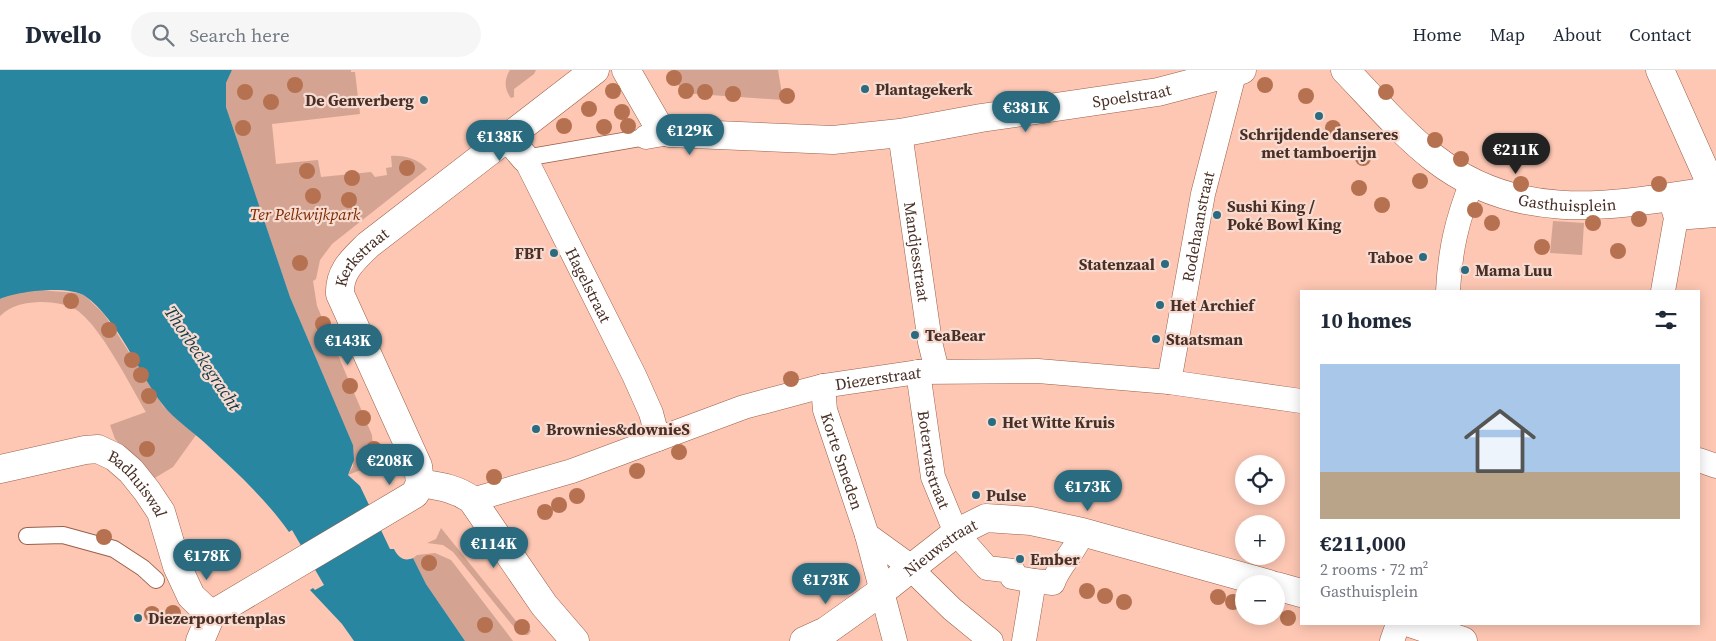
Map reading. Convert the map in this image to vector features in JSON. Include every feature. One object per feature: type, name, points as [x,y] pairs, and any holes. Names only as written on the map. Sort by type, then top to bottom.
[{"type":"street","points":[[516,148],[595,70]]},
{"type":"street","points":[[626,70],[660,130],[657,135]]},
{"type":"street","name":"Gasthuisplein","points":[[1345,70],[1435,158],[1472,182],[1488,189],[1540,204],[1601,207],[1673,208],[1715,199]]},
{"type":"street","points":[[1660,70],[1715,199]]},
{"type":"street","name":"Spoelstraat","points":[[812,139],[832,140],[900,133],[981,118],[1158,92],[1238,72]]},
{"type":"street","name":"Rodehaanstraat","points":[[1169,382],[1203,194],[1238,72]]},
{"type":"street","name":"Mandjesstraat","points":[[900,133],[930,342],[927,372]]},
{"type":"street","name":"Kerkstraat","points":[[657,135],[812,139]]},
{"type":"street","name":"Hagelstraat","points":[[516,148],[634,375],[651,414],[658,439]]},
{"type":"street","name":"Kerkstraat","points":[[420,483],[418,466],[353,326],[340,294],[339,285],[345,269],[368,245],[516,148]]},
{"type":"street","points":[[1448,290],[1450,254],[1472,182]]},
{"type":"street","points":[[1663,290],[1673,208]]},
{"type":"street","name":"Diezerstraat","points":[[472,500],[572,471],[744,407],[823,386],[927,372],[1038,371],[1169,382],[1300,401]]},
{"type":"street","name":"Botervatstraat","points":[[927,372],[933,477],[956,533],[987,568],[1013,571],[1012,577],[1034,581]]},
{"type":"street","name":"Korte Smeden","points":[[823,386],[825,410],[867,535],[895,641]]},
{"type":"street","name":"Badhuiswal","points":[[0,469],[85,450],[98,449],[115,457],[132,471],[161,512],[166,573],[211,615]]},
{"type":"street","points":[[1700,460],[1716,466]]},
{"type":"street","points":[[200,641],[211,615],[409,500],[415,494],[420,483],[450,488],[472,500],[544,605],[575,641]]},
{"type":"street","name":"Nieuwstraat","points":[[804,641],[826,631],[882,591],[956,533],[986,518],[1031,522],[1082,532],[1237,575]]},
{"type":"street","points":[[1024,641],[1034,581],[1053,584],[1055,575],[1078,545],[1082,532]]},
{"type":"street","points":[[867,535],[910,569],[952,609],[991,641]]},
{"type":"street","points":[[1285,589],[1300,593]]},
{"type":"street","points":[[1392,641],[1398,625]]},
{"type":"street","points":[[1416,625],[1463,641]]},
{"type":"lane","name":"Kerkstraat","points":[[516,148],[657,135]]},
{"type":"lane","points":[[26,536],[64,535],[114,549],[143,568],[166,573]]},
{"type":"green space","name":"Ter Pelkwijkpark","points":[[232,70],[351,70],[351,72],[355,72],[360,114],[272,124],[276,164],[318,160],[321,177],[371,172],[375,177],[387,175],[386,168],[392,167],[391,156],[396,156],[415,160],[427,169],[332,244],[320,260],[316,279],[313,281],[317,306],[372,435],[373,448],[366,471],[358,471],[348,475],[353,466],[353,445],[290,297],[226,107],[226,83]]},
{"type":"green space","points":[[510,70],[536,70],[534,74],[514,89],[514,97],[511,98],[506,84]]},
{"type":"green space","points":[[672,70],[778,70],[783,100],[682,93]]},
{"type":"green space","points":[[1553,221],[1584,223],[1582,255],[1550,253]]},
{"type":"green space","points":[[37,290],[78,293],[85,296],[103,313],[163,406],[196,435],[173,467],[153,479],[115,439],[110,425],[146,412],[103,340],[83,315],[65,305],[39,302],[18,305],[0,316],[0,299],[13,293]]},
{"type":"green space","points":[[441,528],[516,621],[522,621],[531,631],[528,635],[522,635],[518,632],[453,552],[443,545],[427,543],[436,539]]},
{"type":"green space","points":[[435,553],[451,560],[513,641],[465,641],[426,584],[413,558],[417,555]]},
{"type":"water","name":"Thorbeckegracht","points":[[0,70],[232,70],[226,83],[226,107],[290,297],[353,445],[354,460],[348,475],[360,486],[390,549],[394,549],[404,559],[413,558],[426,584],[465,641],[354,641],[342,624],[310,590],[313,588],[315,590],[324,585],[292,530],[289,532],[249,485],[167,410],[118,333],[97,306],[85,296],[55,290],[30,292],[0,299]]},
{"type":"place","name":"Plantagekerk","points":[[865,89]]},
{"type":"place","name":"De Genverberg","points":[[424,100]]},
{"type":"place","name":"Schrijdende danseres met tamboerijn","points":[[1319,116]]},
{"type":"place","name":"Sushi King / Poké Bowl King","points":[[1217,215]]},
{"type":"place","name":"FBT","points":[[554,253]]},
{"type":"place","name":"Taboe","points":[[1423,257]]},
{"type":"place","name":"Statenzaal","points":[[1165,264]]},
{"type":"place","name":"Mama Luu","points":[[1465,270]]},
{"type":"place","name":"Het Archief","points":[[1160,305]]},
{"type":"place","name":"TeaBear","points":[[915,335]]},
{"type":"place","name":"Staatsman","points":[[1156,339]]},
{"type":"place","name":"Het Witte Kruis","points":[[992,422]]},
{"type":"place","name":"Brownies&downieS","points":[[536,429]]},
{"type":"place","name":"Pulse","points":[[976,495]]},
{"type":"place","name":"Ember","points":[[1020,559]]},
{"type":"place","name":"Diezerpoortenplas","points":[[138,618]]}]
